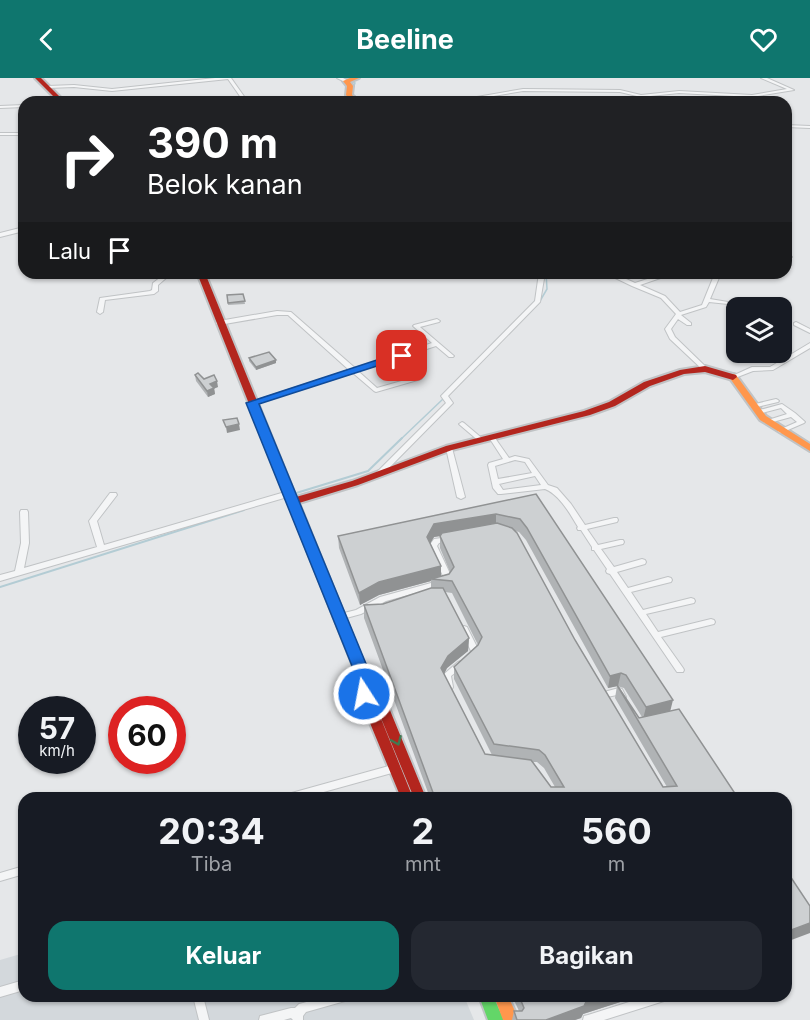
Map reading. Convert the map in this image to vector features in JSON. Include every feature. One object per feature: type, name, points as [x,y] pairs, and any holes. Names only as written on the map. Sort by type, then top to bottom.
[{"type":"main road","points":[[38,78],[56,96]]},
{"type":"main road","points":[[348,79],[350,96]]},
{"type":"main road","points":[[203,279],[361,671],[364,694],[405,792]]},
{"type":"main road","points":[[290,498],[379,474],[449,448],[493,439],[601,408],[661,378],[705,369],[733,377],[767,422],[810,448]]},
{"type":"main road","points":[[361,671],[374,686],[418,792]]},
{"type":"main road","points":[[488,1002],[496,1020]]},
{"type":"main road","points":[[504,1002],[511,1020]]},
{"type":"street","points":[[48,87],[74,86],[112,90],[228,78],[242,96]]},
{"type":"street","points":[[488,96],[525,90],[622,91],[641,96],[679,92],[752,96],[776,94],[792,89],[763,78]]},
{"type":"street","points":[[0,107],[18,106]]},
{"type":"street","points":[[792,126],[810,127]]},
{"type":"street","points":[[0,134],[18,134]]},
{"type":"street","points":[[0,235],[18,230]]},
{"type":"street","points":[[100,312],[102,299],[153,292],[155,284],[161,279]]},
{"type":"street","points":[[379,474],[538,301],[541,279]]},
{"type":"street","points":[[621,279],[666,298],[678,315],[689,324]]},
{"type":"street","points":[[634,285],[653,279]]},
{"type":"street","points":[[705,369],[670,334],[669,327],[678,315],[703,307],[715,279]]},
{"type":"street","points":[[706,300],[726,303]]},
{"type":"street","points":[[219,322],[277,312],[290,313],[353,372],[378,391],[419,378]]},
{"type":"street","points":[[437,321],[416,326],[451,356]]},
{"type":"street","points":[[796,324],[810,331]]},
{"type":"street","points":[[252,403],[436,344]]},
{"type":"street","points":[[733,377],[752,369],[772,369],[810,345]]},
{"type":"street","points":[[770,395],[802,423],[781,431]]},
{"type":"street","points":[[755,409],[779,404]]},
{"type":"street","points":[[767,422],[793,414]]},
{"type":"street","points":[[462,424],[482,441]]},
{"type":"street","points":[[493,439],[507,460]]},
{"type":"street","points":[[449,448],[461,497]]},
{"type":"street","points":[[546,487],[503,492],[498,490],[491,465],[507,460],[524,459],[546,487],[559,494],[680,670]]},
{"type":"street","points":[[496,482],[536,474]]},
{"type":"street","points":[[101,548],[93,521],[113,495]]},
{"type":"street","points":[[0,578],[101,548],[290,498]]},
{"type":"street","points":[[19,572],[25,543],[24,512]]},
{"type":"street","points":[[581,528],[614,520]]},
{"type":"street","points":[[339,617],[358,612],[376,601],[445,582],[448,578],[433,546],[437,542],[457,538]]},
{"type":"street","points":[[595,548],[620,542]]},
{"type":"street","points":[[610,571],[642,562]]},
{"type":"street","points":[[625,591],[668,580]]},
{"type":"street","points":[[413,602],[440,594]]},
{"type":"street","points":[[640,613],[691,601]]},
{"type":"street","points":[[358,612],[377,614]]},
{"type":"street","points":[[656,635],[711,622]]},
{"type":"street","points":[[453,694],[447,675],[475,653],[461,624]]},
{"type":"street","points":[[601,685],[613,704]]},
{"type":"street","points":[[607,694],[619,691],[626,703]]},
{"type":"street","points":[[310,792],[396,768]]},
{"type":"street","points":[[0,877],[18,872]]},
{"type":"street","points":[[0,992],[18,987]]},
{"type":"street","points":[[200,1002],[204,1020]]},
{"type":"street","points":[[264,1020],[291,1013],[298,1017],[303,1008],[324,1002]]},
{"type":"street","points":[[588,1020],[645,1002]]},
{"type":"shaded area","points":[[18,955],[18,1002],[466,1002],[474,1020],[0,1020],[0,960]]},
{"type":"building","points":[[243,294],[245,301],[228,303],[227,295]]},
{"type":"building","points":[[269,352],[276,360],[256,367],[249,358]]},
{"type":"building","points":[[198,373],[204,379],[214,375],[217,381],[210,384],[214,388],[207,391],[195,375]]},
{"type":"building","points":[[237,418],[239,424],[226,427],[223,420]]},
{"type":"building","points":[[536,494],[673,700],[646,707],[626,675],[621,673],[610,676],[520,519],[496,514],[434,524],[427,537],[441,566],[379,582],[359,593],[338,536]]},
{"type":"building","points":[[497,523],[512,528],[517,533],[575,640],[663,787],[677,786],[617,685],[639,718],[679,709],[734,792],[433,792],[364,605],[383,604],[431,588],[443,588],[469,638],[448,656],[441,668],[485,754],[531,760],[551,787],[564,787],[545,755],[539,750],[494,744],[454,667],[478,645],[482,637],[452,581],[431,579],[449,574],[454,567],[440,536],[442,533]]},
{"type":"building","points":[[792,879],[810,906],[810,923],[792,930]]},
{"type":"building","points":[[522,1002],[586,1002],[584,1006],[546,1020],[517,1020],[514,1011],[522,1011],[524,1008]]},
{"type":"waterway","points":[[347,78],[355,83],[351,94],[354,96]]},
{"type":"waterway","points":[[540,301],[547,289],[546,279]]},
{"type":"waterway","points":[[400,440],[443,399]]},
{"type":"waterway","points":[[293,494],[368,471],[402,438]]},
{"type":"waterway","points":[[0,587],[244,510]]},
{"type":"traffic: fast","points":[[488,1002],[496,1020]]},
{"type":"traffic: slow","points":[[350,96],[350,86],[346,81],[356,78]]},
{"type":"traffic: slow","points":[[733,377],[763,418],[810,448]]},
{"type":"traffic: slow","points":[[504,1002],[511,1020]]},
{"type":"traffic: jam","points":[[38,78],[56,96]]},
{"type":"traffic: jam","points":[[203,279],[361,671],[374,686],[418,792]]},
{"type":"traffic: jam","points":[[292,502],[355,483],[449,448],[587,413],[612,404],[647,384],[683,372],[705,369],[733,377]]},
{"type":"traffic: jam","points":[[361,671],[364,694],[405,792]]},
{"type":"route","points":[[364,694],[361,671],[252,403],[402,356]]}]
